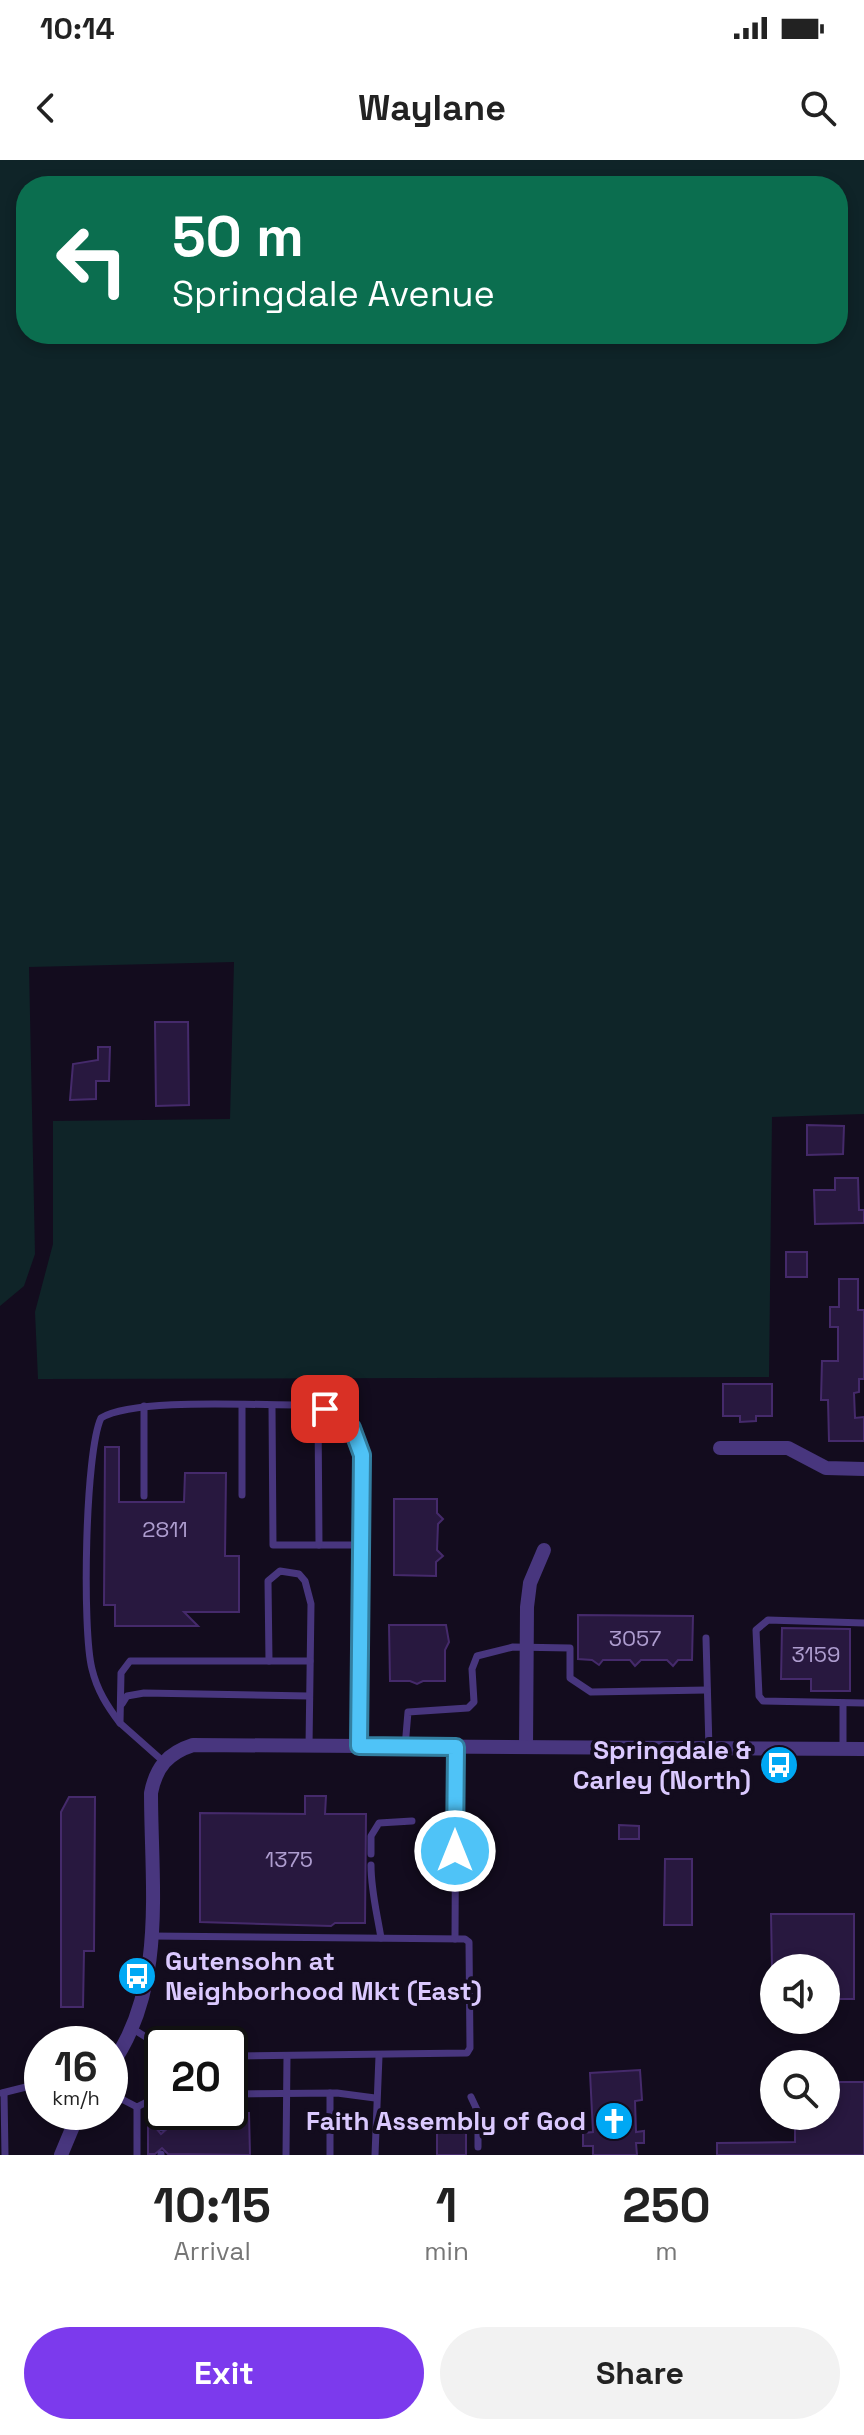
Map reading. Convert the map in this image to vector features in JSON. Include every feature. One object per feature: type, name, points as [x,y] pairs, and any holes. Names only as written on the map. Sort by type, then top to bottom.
[{"type":"street","points":[[720,1448],[788,1448],[826,1468],[864,1469]]},
{"type":"street","points":[[526,1747],[530,1583],[544,1550]]},
{"type":"street","points":[[128,2037],[148,1982],[151,1793],[155,1775],[175,1750],[193,1745],[864,1749]]},
{"type":"street","points":[[61,2155],[71,2130]]},
{"type":"lane","points":[[144,1406],[144,1496]]},
{"type":"lane","points":[[164,1762],[120,1723],[99,1692],[91,1665],[91,1457],[101,1418],[114,1410],[144,1406],[318,1408],[342,1419],[358,1440],[363,1481],[359,1746]]},
{"type":"lane","points":[[242,1406],[242,1495]]},
{"type":"lane","points":[[272,1406],[273,1545],[361,1545]]},
{"type":"lane","points":[[318,1408],[319,1545]]},
{"type":"lane","points":[[269,1661],[268,1581],[280,1571],[299,1574],[309,1591],[309,1746]]},
{"type":"lane","points":[[864,1623],[768,1620],[756,1630],[759,1696],[763,1701],[864,1703]]},
{"type":"lane","points":[[706,1638],[709,1749]]},
{"type":"lane","points":[[405,1747],[408,1712],[468,1708],[474,1702],[472,1669],[477,1656],[527,1646],[570,1648],[570,1678],[591,1692],[707,1690]]},
{"type":"lane","points":[[120,1723],[121,1673],[130,1661],[310,1661]]},
{"type":"lane","points":[[121,1706],[127,1696],[144,1693],[309,1696]]},
{"type":"lane","points":[[843,1703],[843,1749]]},
{"type":"lane","points":[[455,1939],[456,1747]]},
{"type":"lane","points":[[371,1854],[371,1836],[379,1823],[412,1821]]},
{"type":"lane","points":[[371,1865],[371,1892],[377,1907],[381,1938]]},
{"type":"lane","points":[[151,1936],[465,1939],[471,1947],[470,2048],[467,2053],[248,2056]]},
{"type":"lane","points":[[133,2029],[144,2036]]},
{"type":"lane","points":[[286,2155],[287,2056]]},
{"type":"lane","points":[[375,2155],[379,2056]]},
{"type":"lane","points":[[5,2155],[2,2093],[24,2088]]},
{"type":"lane","points":[[248,2094],[330,2093],[375,2098]]},
{"type":"lane","points":[[330,2093],[330,2155]]},
{"type":"lane","points":[[471,2097],[478,2112],[478,2147]]},
{"type":"lane","points":[[128,2102],[137,2107]]},
{"type":"lane","points":[[137,2107],[144,2103]]},
{"type":"lane","points":[[137,2107],[137,2155]]},
{"type":"green space","points":[[0,160],[864,160],[864,1114],[772,1117],[769,1377],[38,1379],[35,1312],[53,1244],[53,1121],[230,1119],[234,962],[29,967],[35,1254],[24,1286],[0,1306]]},
{"type":"building","points":[[155,1022],[188,1022],[189,1105],[156,1106]]},
{"type":"building","points":[[98,1047],[110,1047],[109,1081],[96,1081],[96,1099],[70,1100],[73,1064],[98,1060]]},
{"type":"building","points":[[807,1125],[844,1126],[843,1154],[807,1155]]},
{"type":"building","points":[[835,1178],[858,1178],[859,1210],[864,1210],[864,1223],[815,1224],[814,1190],[835,1190]]},
{"type":"building","points":[[786,1252],[807,1252],[807,1277],[786,1277]]},
{"type":"building","points":[[839,1279],[858,1279],[858,1310],[864,1310],[864,1379],[859,1379],[859,1392],[854,1393],[855,1418],[864,1417],[864,1441],[829,1441],[828,1400],[821,1400],[822,1361],[838,1361],[838,1327],[830,1327],[830,1307],[839,1307]]},
{"type":"building","points":[[723,1384],[772,1384],[772,1416],[756,1416],[756,1421],[740,1422],[740,1416],[723,1416]]},
{"type":"building","points":[[105,1447],[119,1447],[119,1502],[184,1502],[185,1473],[226,1473],[225,1556],[239,1556],[239,1612],[184,1612],[198,1626],[115,1626],[115,1605],[104,1605]]},
{"type":"building","points":[[394,1499],[437,1499],[437,1513],[443,1519],[438,1524],[437,1550],[443,1556],[436,1562],[436,1576],[394,1575]]},
{"type":"building","points":[[578,1615],[693,1616],[692,1660],[678,1660],[673,1666],[667,1660],[641,1660],[635,1666],[630,1660],[603,1660],[599,1665],[592,1660],[578,1659]]},
{"type":"building","points":[[389,1625],[446,1625],[449,1642],[445,1650],[445,1681],[417,1684],[390,1681]]},
{"type":"building","points":[[782,1628],[850,1629],[850,1691],[811,1691],[811,1679],[781,1679]]},
{"type":"building","points":[[305,1796],[326,1796],[325,1814],[366,1814],[365,1923],[335,1923],[331,1926],[200,1922],[200,1813],[305,1814]]},
{"type":"building","points":[[69,1797],[95,1797],[94,1951],[84,1951],[83,2007],[61,2007],[61,1812]]},
{"type":"building","points":[[619,1825],[639,1826],[639,1839],[619,1839]]},
{"type":"building","points":[[665,1859],[692,1859],[692,1925],[664,1925]]},
{"type":"building","points":[[771,1914],[854,1914],[854,1999],[840,1999],[840,1954],[772,1954]]},
{"type":"building","name":"Faith Assembly of God","points":[[640,2070],[642,2100],[635,2101],[636,2132],[644,2131],[644,2143],[636,2143],[637,2155],[593,2155],[593,2146],[583,2146],[583,2133],[593,2132],[590,2073]]},
{"type":"building","points":[[840,2082],[864,2082],[864,2155],[717,2155],[717,2143],[795,2142],[795,2130],[840,2130]]},
{"type":"building","points":[[249,2113],[250,2155],[168,2154],[162,2148],[155,2154],[148,2154],[148,2130],[158,2130],[161,2134],[166,2130],[248,2130]]},
{"type":"building","points":[[466,2130],[466,2155],[437,2155],[437,2131]]},
{"type":"place","name":"Springdale & Carley (North)","points":[[779,1765]]},
{"type":"place","name":"Gutensohn at Neighborhood Mkt (East)","points":[[137,1976]]},
{"type":"place","name":"Faith Assembly of God","points":[[614,2121]]},
{"type":"route","points":[[325,1409],[352,1428],[362,1455],[359,1746],[456,1747],[455,1851]]}]
